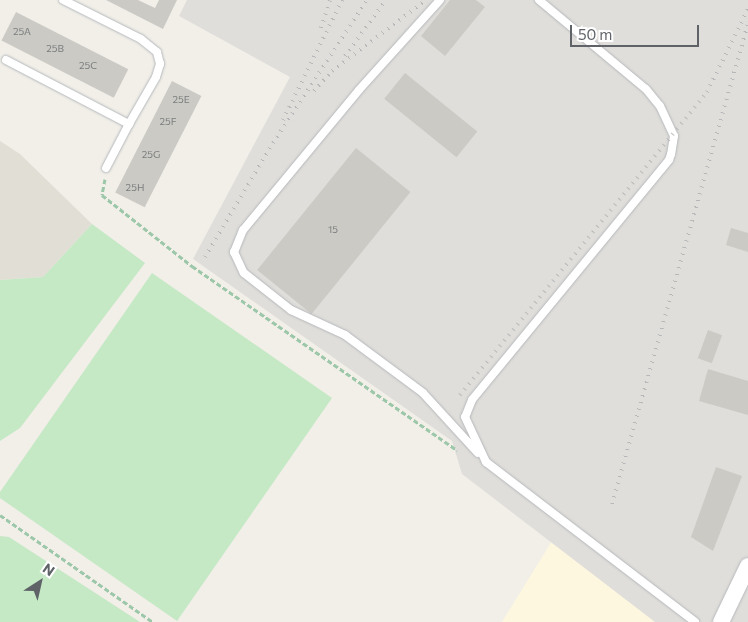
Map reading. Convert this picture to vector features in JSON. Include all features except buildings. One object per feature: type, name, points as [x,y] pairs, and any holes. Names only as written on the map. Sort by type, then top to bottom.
[{"type":"street","points":[[721,622],[748,566]]},
{"type":"lane","points":[[63,0],[141,39],[157,52],[160,64],[156,77],[106,168]]},
{"type":"lane","points":[[440,0],[359,90],[242,230],[234,252],[244,272],[285,306],[345,335],[423,393],[486,462],[695,622]]},
{"type":"lane","points":[[486,462],[465,417],[472,400],[669,160],[674,136],[660,106],[646,89],[539,0]]},
{"type":"lane","points":[[6,60],[129,124]]},
{"type":"path","points":[[106,168],[102,194],[192,266],[461,453]]},
{"type":"path","points":[[0,515],[153,622]]},
{"type":"shaded area","points":[[187,0],[748,0],[748,622],[655,622],[462,474],[452,441],[193,259],[290,77],[179,16]]},
{"type":"shaded area","points":[[0,141],[20,154],[92,224],[43,277],[0,280]]},
{"type":"shaded area","points":[[552,541],[655,622],[502,622]]},
{"type":"green space","points":[[92,224],[145,263],[20,428],[0,441],[0,280],[43,277]]},
{"type":"green space","points":[[152,273],[332,398],[177,621],[0,498],[0,492]]},
{"type":"green space","points":[[0,536],[9,537],[140,622],[0,622]]},
{"type":"railway","points":[[321,28],[330,0]]},
{"type":"railway","points":[[283,120],[342,0]]},
{"type":"railway","points":[[205,257],[273,143],[367,0]]},
{"type":"railway","points":[[345,56],[386,0]]},
{"type":"railway","points":[[314,91],[332,71],[426,0]]},
{"type":"railway","points":[[460,395],[707,92],[748,9]]},
{"type":"railway","points":[[612,504],[748,24]]}]
